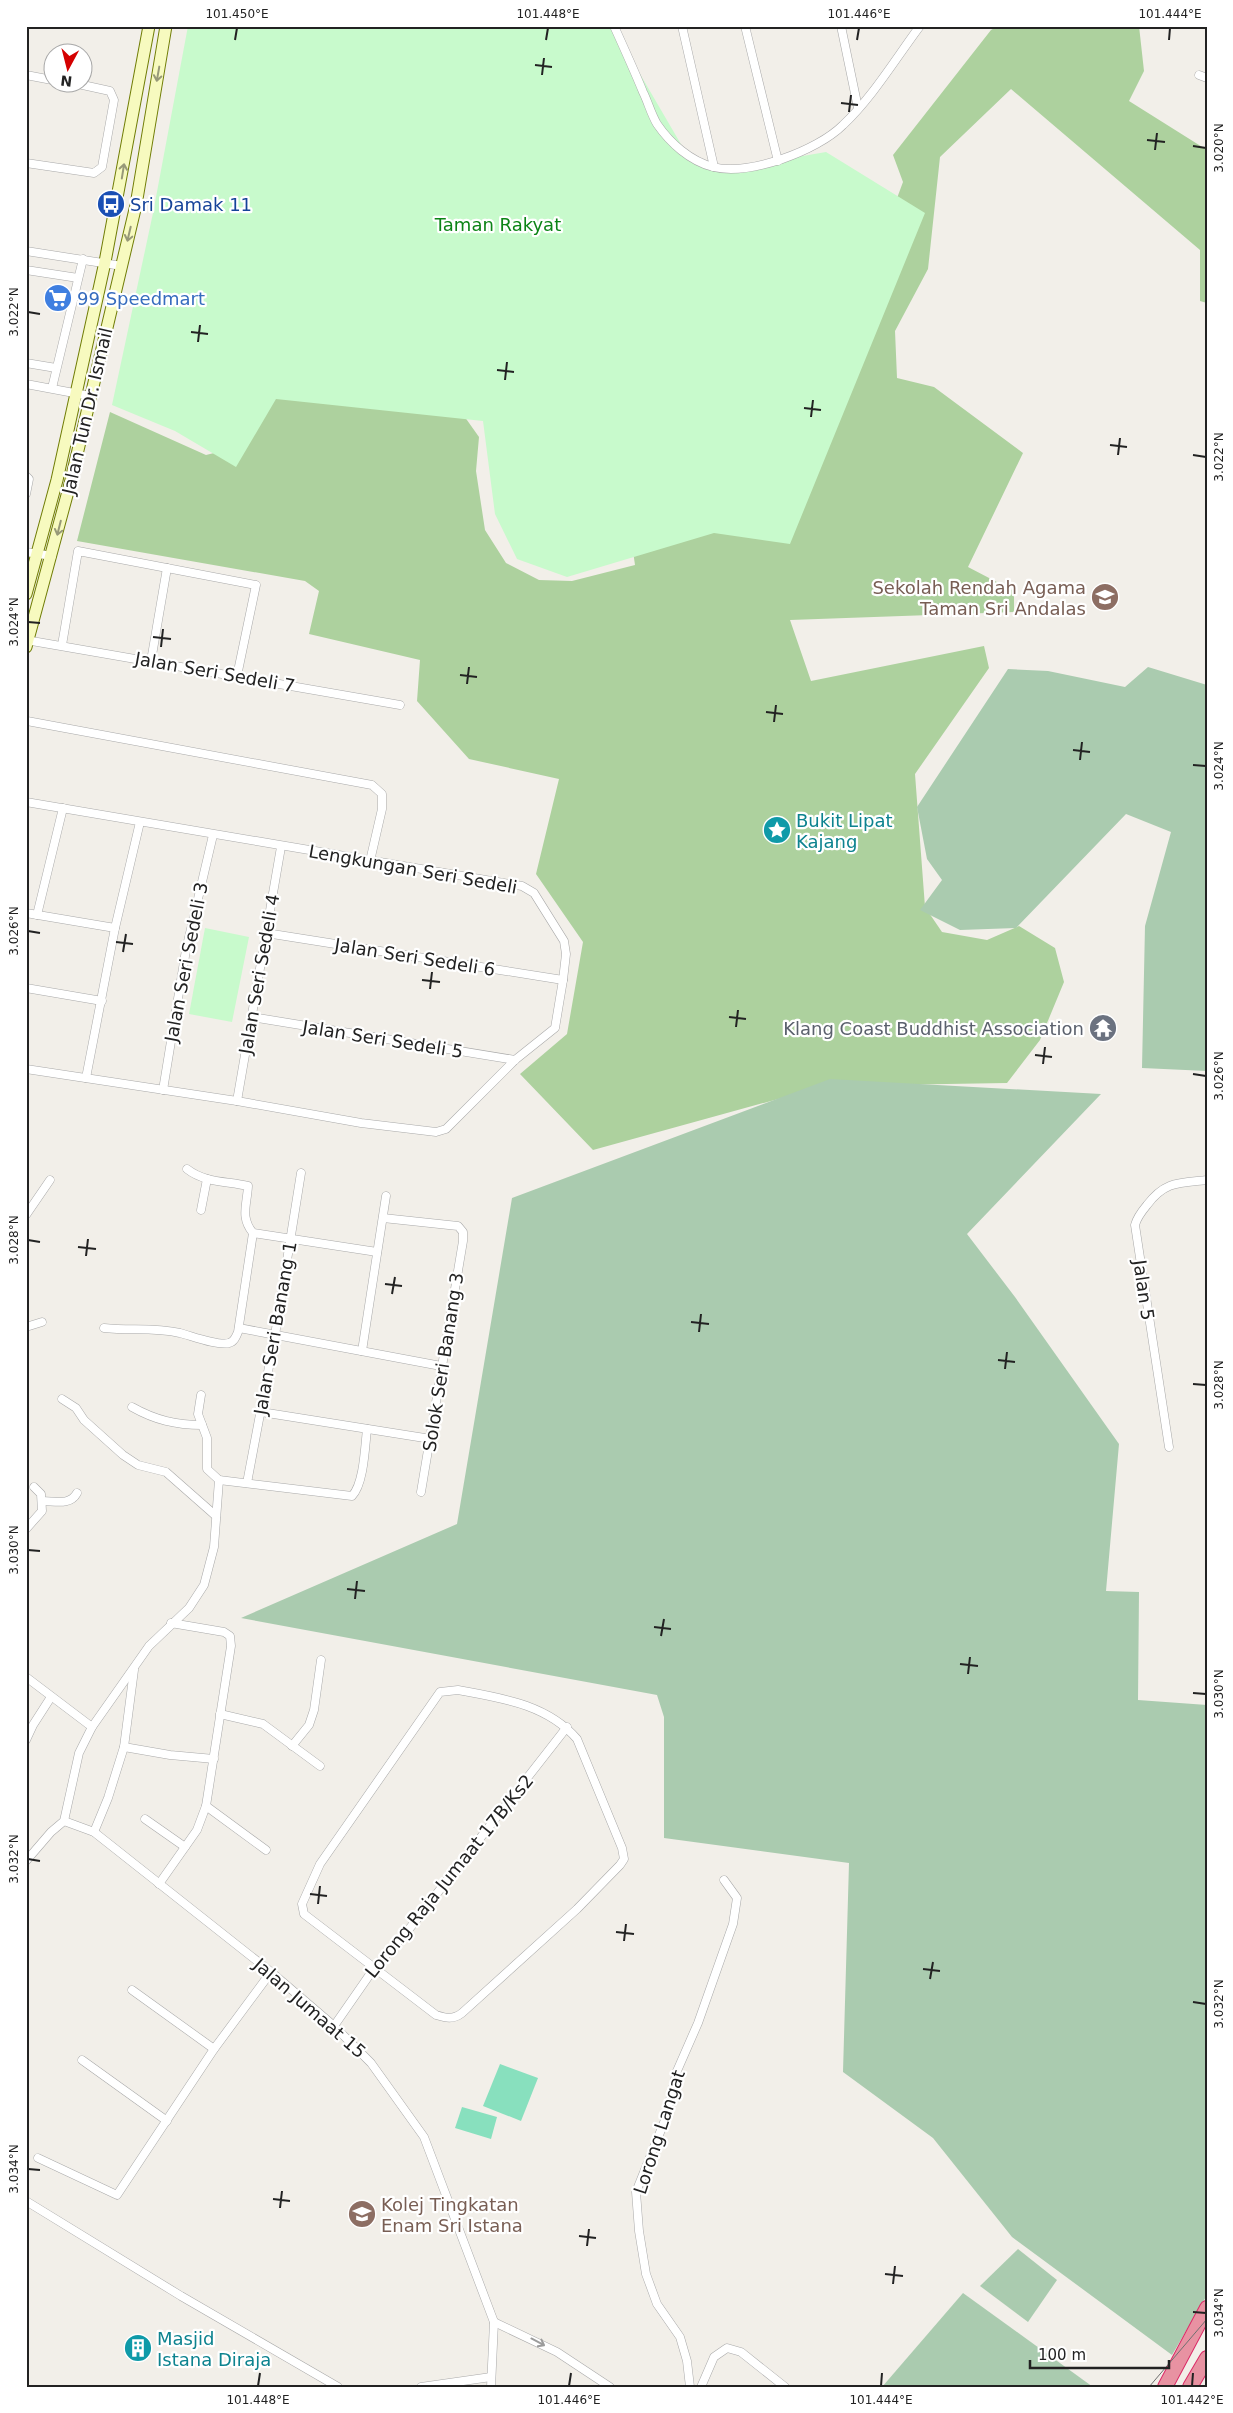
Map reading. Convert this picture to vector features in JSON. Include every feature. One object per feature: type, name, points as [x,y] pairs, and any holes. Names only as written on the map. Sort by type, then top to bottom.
[{"type":"highway","points":[[1165,2387],[1207,2308]]},
{"type":"highway","points":[[1190,2387],[1207,2358]]},
{"type":"street","name":"Jalan Tun Dr. Ismail","points":[[26,594],[38,553],[106,262],[149,26]]},
{"type":"street","name":"Jalan Tun Dr. Ismail","points":[[27,642],[52,556],[136,205],[166,26]]},
{"type":"street","points":[[614,26],[657,123],[676,146],[693,159],[714,167],[754,166],[778,161],[809,149],[825,139],[843,126],[920,26]]},
{"type":"street","points":[[682,26],[714,167]]},
{"type":"street","points":[[745,26],[778,161]]},
{"type":"street","points":[[841,26],[858,108]]},
{"type":"street","points":[[26,76],[42,78]]},
{"type":"street","points":[[26,163],[83,173],[94,173],[102,167],[114,100],[110,91],[92,87]]},
{"type":"street","points":[[26,251],[122,266]]},
{"type":"street","points":[[52,388],[83,259]]},
{"type":"street","points":[[26,270],[78,278]]},
{"type":"street","points":[[26,363],[56,368]]},
{"type":"street","points":[[26,384],[90,396]]},
{"type":"street","points":[[26,476],[29,479],[26,494]]},
{"type":"street","points":[[62,645],[78,551],[256,586],[237,676]]},
{"type":"street","points":[[26,552],[52,556]]},
{"type":"street","points":[[151,661],[167,568]]},
{"type":"street","name":"Jalan Seri Sedeli 7","points":[[27,642],[62,645],[400,705]]},
{"type":"street","points":[[27,721],[372,785],[382,794],[382,809],[370,861]]},
{"type":"street","name":"Lengkungan Seri Sedeli","points":[[26,802],[281,847],[522,886],[534,893],[564,941],[564,980],[556,1028],[515,1060],[446,1129],[436,1132],[421,1132],[237,1101],[26,1069]]},
{"type":"street","points":[[37,915],[62,808]]},
{"type":"street","points":[[86,1078],[115,928],[140,822]]},
{"type":"street","name":"Jalan Seri Sedeli 3","points":[[163,1090],[186,950],[213,835]]},
{"type":"street","name":"Jalan Seri Sedeli 4","points":[[237,1101],[281,847]]},
{"type":"street","points":[[26,913],[115,928]]},
{"type":"street","name":"Jalan Seri Sedeli 6","points":[[266,933],[564,980]]},
{"type":"street","points":[[26,988],[102,1001]]},
{"type":"street","name":"Jalan Seri Sedeli 5","points":[[252,1017],[515,1060]]},
{"type":"street","points":[[187,1169],[207,1179],[248,1186],[244,1217],[246,1224],[254,1233],[377,1252]]},
{"type":"street","name":"Jalan Seri Banang 1","points":[[248,1483],[275,1335],[301,1173]]},
{"type":"street","points":[[201,1210],[207,1179]]},
{"type":"street","points":[[26,1215],[50,1180]]},
{"type":"street","name":"Jalan 5","points":[[1169,1447],[1134,1225],[1136,1219],[1160,1189],[1174,1184],[1207,1180]]},
{"type":"street","points":[[362,1351],[386,1196]]},
{"type":"street","name":"Solok Seri Banang 3","points":[[383,1218],[458,1226],[463,1232],[464,1241],[441,1366],[431,1439],[421,1492]]},
{"type":"street","points":[[104,1328],[126,1331],[138,1328],[157,1329],[228,1343],[234,1340],[239,1328],[254,1233]]},
{"type":"street","points":[[26,1327],[42,1322]]},
{"type":"street","points":[[239,1328],[441,1366]]},
{"type":"street","points":[[201,1395],[198,1414],[207,1438],[207,1469],[219,1480],[352,1496],[356,1492],[367,1429]]},
{"type":"street","points":[[62,1399],[76,1408],[84,1420],[123,1455],[138,1465],[166,1472],[216,1516]]},
{"type":"street","points":[[132,1406],[150,1417],[174,1424],[202,1425]]},
{"type":"street","points":[[261,1412],[431,1439]]},
{"type":"street","points":[[26,1861],[51,1832],[64,1821],[78,1754],[92,1727],[149,1646],[171,1623],[189,1608],[204,1585],[214,1547],[219,1480]]},
{"type":"street","points":[[26,1530],[42,1511],[41,1494],[34,1487]]},
{"type":"street","points":[[42,1502],[65,1503],[74,1498],[77,1493]]},
{"type":"street","points":[[159,1884],[197,1830],[206,1806],[231,1646],[230,1636],[217,1630],[171,1623]]},
{"type":"street","points":[[292,1746],[309,1724],[314,1710],[321,1660]]},
{"type":"street","points":[[94,1832],[108,1798],[124,1747],[134,1669]]},
{"type":"street","points":[[26,1677],[51,1698],[92,1727]]},
{"type":"street","points":[[458,1690],[510,1700],[535,1708],[567,1728],[577,1739],[622,1848],[624,1859],[577,1909],[456,2018],[436,2015],[304,1914],[302,1904],[320,1864],[440,1692],[458,1690]]},
{"type":"street","points":[[26,1740],[51,1698]]},
{"type":"street","points":[[220,1714],[263,1724],[320,1766]]},
{"type":"street","name":"Lorong Raja Jumaat 17B/Ks2","points":[[334,2026],[375,1967],[418,1918],[567,1728]]},
{"type":"street","points":[[124,1747],[170,1755],[214,1759]]},
{"type":"street","points":[[206,1806],[266,1850]]},
{"type":"street","points":[[145,1819],[185,1848]]},
{"type":"street","name":"Jalan Jumaat 15","points":[[64,1821],[94,1832],[271,1972],[334,2026],[371,2063],[424,2137],[494,2322],[491,2387]]},
{"type":"street","name":"Lorong Langat","points":[[690,2387],[687,2361],[680,2337],[657,2304],[646,2274],[639,2231],[636,2192],[665,2120],[678,2071],[698,2024],[733,1924],[737,1898],[724,1880]]},
{"type":"street","points":[[38,2158],[118,2195],[214,2050],[271,1972]]},
{"type":"street","points":[[132,1990],[214,2050]]},
{"type":"street","points":[[82,2060],[167,2121]]},
{"type":"street","points":[[26,2201],[181,2296],[338,2387]]},
{"type":"street","points":[[494,2322],[557,2352],[610,2387]]},
{"type":"street","points":[[701,2387],[714,2357],[727,2348],[741,2352],[784,2387]]},
{"type":"street","points":[[421,2387],[491,2377]]},
{"type":"green space","name":"Taman Rakyat","points":[[188,26],[612,26],[689,158],[732,168],[826,152],[925,213],[790,544],[714,533],[567,577],[517,559],[495,514],[483,421],[276,399],[236,467],[175,431],[112,405],[153,213]]},
{"type":"green space","points":[[998,26],[1139,26],[1144,71],[1129,101],[1207,150],[1207,303],[1200,301],[1200,250],[1011,89],[940,157],[928,269],[895,331],[897,378],[934,387],[1023,453],[968,567],[1014,591],[1014,612],[790,620],[811,681],[984,646],[989,668],[915,774],[925,907],[942,932],[987,940],[1019,926],[1055,948],[1064,982],[1040,1040],[1007,1083],[825,1086],[593,1150],[520,1074],[567,1034],[583,942],[536,874],[559,779],[469,759],[417,701],[420,660],[309,634],[319,591],[305,581],[77,541],[110,412],[206,455],[230,449],[268,330],[647,128],[874,260],[903,182],[893,155],[991,30]],"holes":[[[358,311],[631,537],[635,565],[572,581],[539,580],[506,563],[485,530],[476,471],[479,437],[462,413]]]},
{"type":"green space","points":[[1148,667],[1207,685],[1207,1071],[1142,1068],[1145,926],[1171,832],[1126,814],[1016,928],[960,930],[920,910],[942,880],[927,859],[917,807],[1008,669],[1048,671],[1125,687]]},
{"type":"green space","points":[[205,928],[249,937],[232,1022],[189,1014]]},
{"type":"green space","points":[[830,1079],[1101,1094],[967,1234],[1015,1297],[1119,1444],[1106,1591],[1139,1592],[1138,1700],[1207,1705],[1207,2295],[1172,2355],[1012,2237],[933,2138],[843,2072],[849,1863],[664,1838],[664,1717],[657,1695],[241,1618],[457,1524],[512,1198]]},
{"type":"green space","points":[[500,2064],[538,2078],[521,2121],[483,2106]]},
{"type":"green space","points":[[462,2107],[497,2117],[491,2139],[455,2128]]},
{"type":"green space","points":[[1018,2249],[1057,2280],[1028,2322],[980,2286]]},
{"type":"green space","points":[[963,2293],[1093,2387],[882,2387]]},
{"type":"tram line","points":[[1149,2387],[1207,2319]]},
{"type":"place","name":"Sri Damak 11","points":[[111,204]]},
{"type":"place","name":"99 Speedmart","points":[[58,298]]},
{"type":"place","name":"Sekolah Rendah Agama Taman Sri Andalas","points":[[1105,597]]},
{"type":"place","name":"Bukit Lipat Kajang","points":[[777,830]]},
{"type":"place","name":"Klang Coast Buddhist Association","points":[[1103,1028]]},
{"type":"place","name":"Kolej Tingkatan Enam Sri Istana","points":[[362,2214]]},
{"type":"place","name":"Masjid Istana Diraja","points":[[138,2348]]}]
